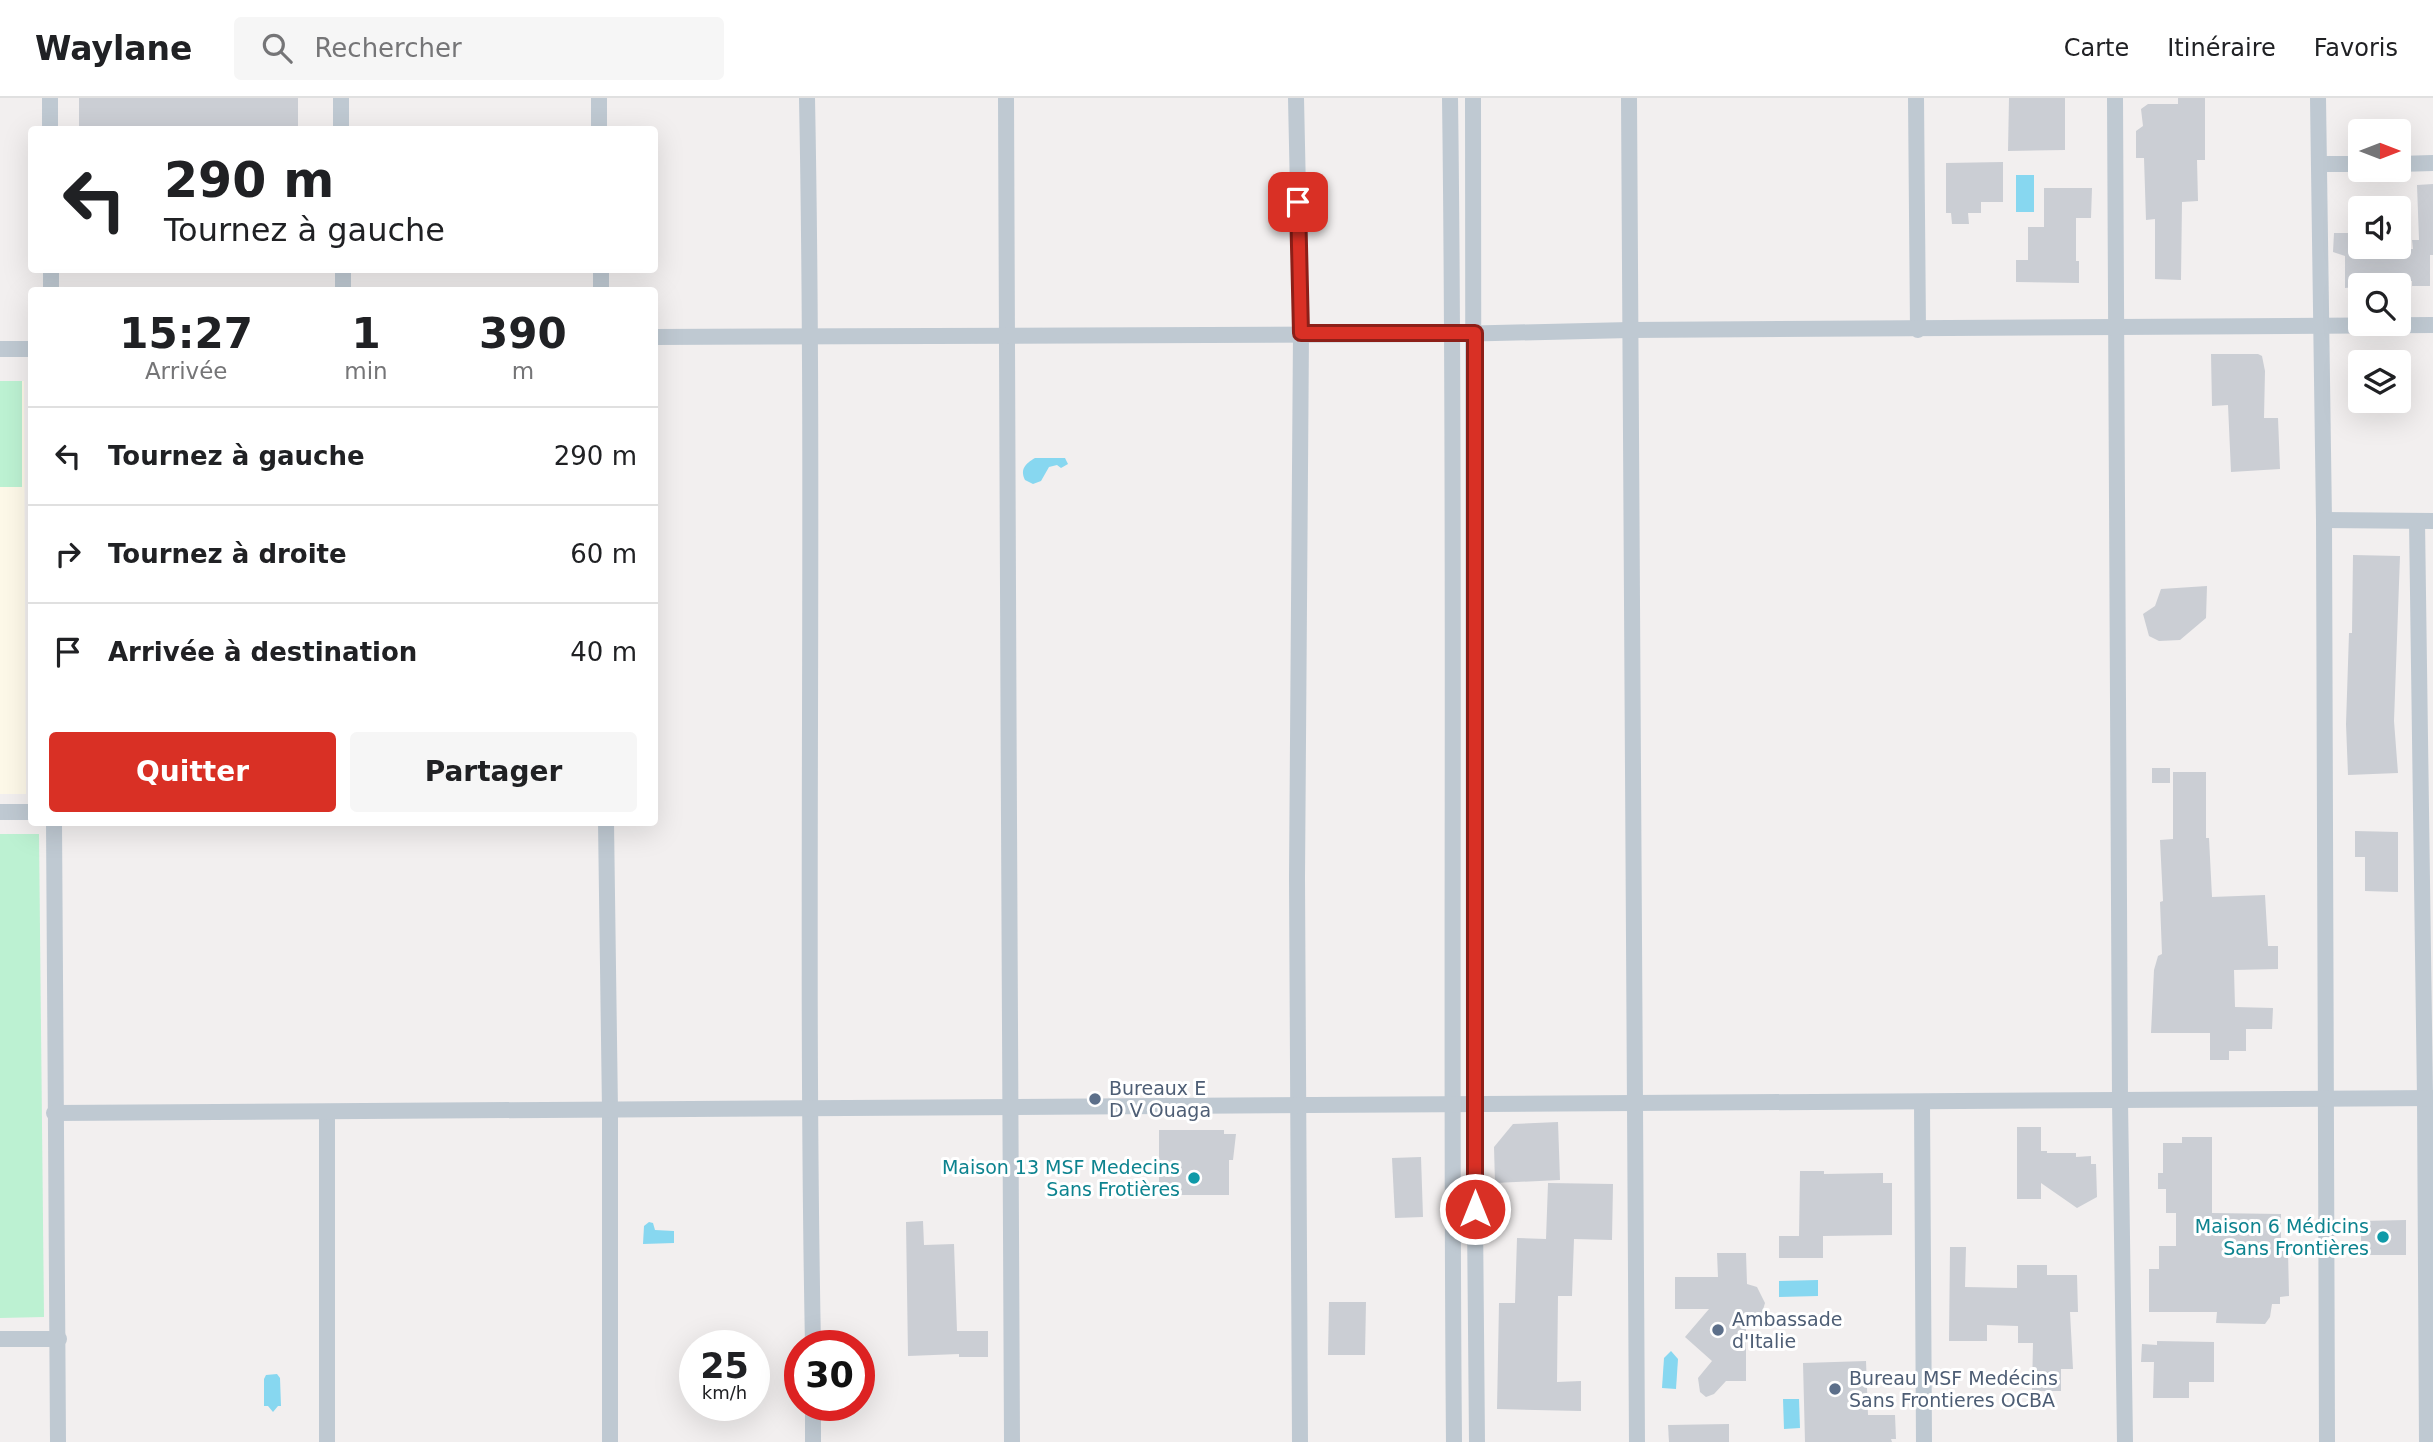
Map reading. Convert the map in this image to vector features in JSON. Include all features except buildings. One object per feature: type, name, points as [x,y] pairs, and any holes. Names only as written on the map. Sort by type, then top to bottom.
[{"type":"street","points":[[50,98],[50,126]]},
{"type":"street","points":[[341,98],[341,126]]},
{"type":"street","points":[[598,98],[599,126]]},
{"type":"street","points":[[807,98],[811,337],[808,1109],[813,1330]]},
{"type":"street","points":[[1006,98],[1009,337],[1008,1107],[1012,1442]]},
{"type":"street","points":[[1296,98],[1301,333],[1297,1104],[1300,1442]]},
{"type":"street","points":[[1450,98],[1453,334],[1451,1105],[1454,1442]]},
{"type":"street","points":[[1474,98],[1474,1105],[1477,1442]]},
{"type":"street","points":[[1629,98],[1637,1442]]},
{"type":"street","points":[[1916,98],[1918,330]]},
{"type":"street","points":[[2115,98],[2120,1101],[2125,1442]]},
{"type":"street","points":[[2318,98],[2323,520],[2327,1442]]},
{"type":"street","points":[[2412,164],[2433,163]]},
{"type":"street","points":[[2319,164],[2348,164]]},
{"type":"street","points":[[658,337],[1453,334],[1630,330],[2433,325]]},
{"type":"street","points":[[0,349],[28,349]]},
{"type":"street","points":[[2323,520],[2425,521],[2429,1433]]},
{"type":"street","points":[[0,812],[28,812]]},
{"type":"street","points":[[54,826],[58,1442]]},
{"type":"street","points":[[606,826],[610,1111],[610,1442]]},
{"type":"street","points":[[54,1113],[1297,1104],[2326,1101],[2429,1098]]},
{"type":"street","points":[[1922,1102],[1924,1442]]},
{"type":"street","points":[[327,1112],[327,1442]]},
{"type":"street","points":[[0,1339],[58,1339]]},
{"type":"street","points":[[813,1421],[813,1442]]},
{"type":"shaded area","points":[[0,381],[24,381],[26,794],[0,794]]},
{"type":"green space","points":[[0,381],[22,381],[22,487],[0,487]]},
{"type":"green space","points":[[0,834],[39,834],[44,1317],[0,1318]]},
{"type":"water","points":[[2016,175],[2034,175],[2034,212],[2016,212]]},
{"type":"water","points":[[1035,458],[1065,458],[1068,464],[1061,468],[1057,465],[1049,467],[1041,481],[1033,484],[1025,480],[1023,470]]},
{"type":"water","points":[[649,1222],[653,1223],[655,1230],[674,1231],[674,1243],[643,1244],[644,1226]]},
{"type":"water","points":[[1818,1280],[1818,1296],[1779,1297],[1779,1281]]},
{"type":"water","points":[[1671,1351],[1678,1359],[1676,1389],[1662,1388],[1664,1358]]},
{"type":"water","points":[[277,1374],[280,1378],[281,1406],[273,1412],[268,1406],[264,1406],[264,1379],[266,1375]]},
{"type":"water","points":[[1783,1399],[1799,1399],[1800,1428],[1784,1429]]},
{"type":"place","name":"Bureaux E D V Ouaga","points":[[1095,1099]]},
{"type":"place","name":"Maison 13 MSF Medecins Sans Frotières","points":[[1194,1178]]},
{"type":"place","name":"Maison 6 Médicins Sans Frontières","points":[[2383,1237]]},
{"type":"place","name":"Ambassade d'Italie","points":[[1718,1330]]},
{"type":"place","name":"Bureau MSF Medécins Sans Frontieres OCBA","points":[[1835,1389]]},
{"type":"route","points":[[1298,202],[1301,333],[1475,333],[1475,1209]]}]
